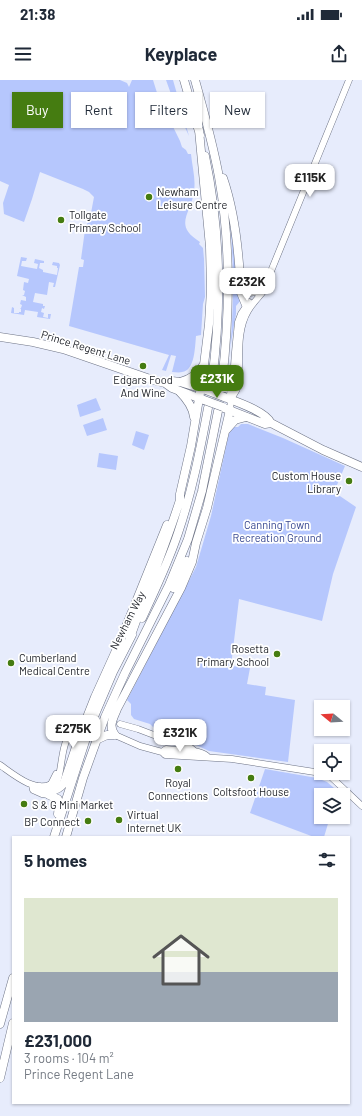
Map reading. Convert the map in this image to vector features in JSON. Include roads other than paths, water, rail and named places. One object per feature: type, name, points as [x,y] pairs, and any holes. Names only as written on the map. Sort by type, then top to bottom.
[{"type":"main road","points":[[184,80],[199,130],[210,177],[218,250],[218,323],[212,381]]},
{"type":"main road","points":[[195,80],[219,176],[228,250],[226,392]]},
{"type":"main road","points":[[130,638],[141,605],[173,524],[180,500],[194,428],[204,390],[211,289],[211,268],[199,130]]},
{"type":"main road","points":[[209,133],[232,206],[236,230],[240,278]]},
{"type":"main road","name":"Prince Regent Lane","points":[[0,337],[33,342],[63,349],[165,383],[169,387],[223,410],[265,424],[271,423]]},
{"type":"main road","points":[[180,382],[189,379],[198,373],[205,360]]},
{"type":"main road","name":"Prince Regent Lane","points":[[165,383],[172,381],[180,382],[204,390],[226,392],[268,418],[271,423],[327,452],[362,467]]},
{"type":"main road","points":[[179,391],[188,400],[192,407],[194,413],[194,428]]},
{"type":"main road","name":"Newham Way","points":[[54,836],[90,726],[110,677],[159,582],[178,535],[191,489],[208,408]]},
{"type":"main road","points":[[115,735],[111,730],[111,726],[117,710],[181,588],[192,562],[196,543],[207,508],[225,432],[223,410]]},
{"type":"main road","name":"Newham Way","points":[[66,836],[96,740],[114,694],[159,608],[179,562],[195,515],[223,410]]},
{"type":"main road","points":[[225,432],[235,420],[246,417]]},
{"type":"main road","points":[[52,793],[62,786],[65,780],[77,742],[94,697],[119,644],[176,500],[180,494]]},
{"type":"main road","points":[[159,608],[176,582],[196,543]]},
{"type":"main road","points":[[96,740],[107,735],[115,735]]},
{"type":"main road","points":[[39,786],[41,789],[52,793],[59,801],[57,826]]},
{"type":"main road","points":[[0,1024],[12,982]]},
{"type":"main road","points":[[0,1078],[12,1027]]},
{"type":"street","points":[[226,392],[230,394],[238,322],[241,314],[247,309],[265,286],[349,80]]},
{"type":"street","points":[[226,392],[236,391],[238,386],[242,328],[247,309],[240,293],[240,278]]},
{"type":"street","points":[[241,288],[249,293],[260,291]]},
{"type":"street","points":[[223,410],[226,392],[232,382]]},
{"type":"street","points":[[120,724],[167,740],[170,739],[191,748],[196,752]]},
{"type":"street","points":[[52,793],[59,776],[66,740],[76,726]]},
{"type":"street","points":[[115,735],[140,746],[162,752],[165,755],[202,758],[207,756],[314,772]]},
{"type":"street","points":[[167,740],[186,756]]},
{"type":"street","points":[[162,752],[166,749],[201,752],[207,756]]},
{"type":"street","points":[[0,765],[39,786],[53,782],[60,765]]},
{"type":"street","points":[[334,780],[362,806]]},
{"type":"tunnel","points":[[76,726],[83,720],[116,724]]},
{"type":"place","name":"Newham Leisure Centre","points":[[149,197]]},
{"type":"place","name":"Tollgate Primary School","points":[[61,220]]},
{"type":"place","name":"Edgars Food And Wine","points":[[143,366]]},
{"type":"place","name":"Custom House Library","points":[[349,481]]},
{"type":"place","name":"Rosetta Primary School","points":[[277,654]]},
{"type":"place","name":"Cumberland Medical Centre","points":[[11,663]]},
{"type":"place","name":"Royal Connections","points":[[178,769]]},
{"type":"place","name":"Coltsfoot House","points":[[251,778]]},
{"type":"place","name":"S & G Mini Market","points":[[24,804]]},
{"type":"place","name":"Virtual Internet UK","points":[[119,820]]},
{"type":"place","name":"BP Connect","points":[[88,821]]},
{"type":"park label","name":"Canning Town Recreation Ground","points":[[277,530]]}]
